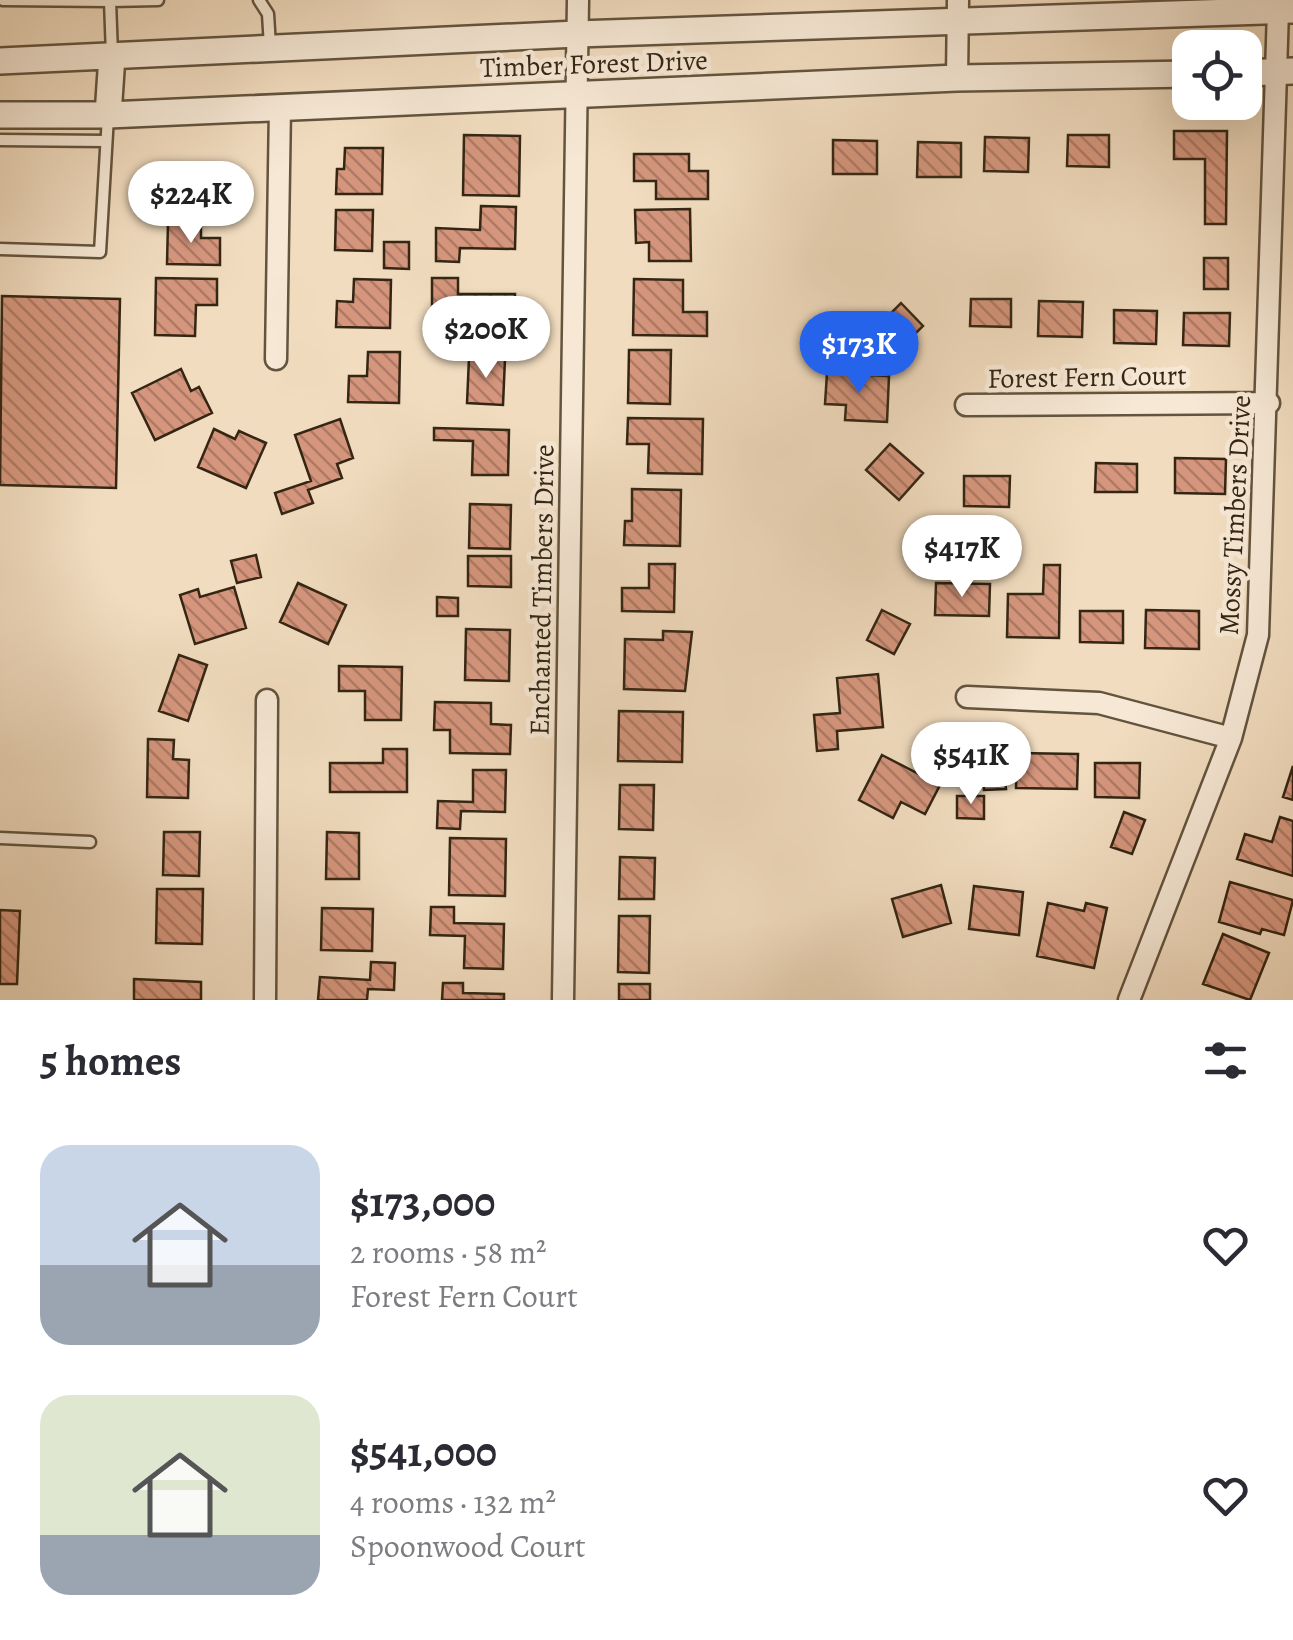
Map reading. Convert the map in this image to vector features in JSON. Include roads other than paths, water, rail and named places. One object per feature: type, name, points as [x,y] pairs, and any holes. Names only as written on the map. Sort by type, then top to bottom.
[{"type":"street","name":"Enchanted Timbers Drive","points":[[563,1000],[578,0]]},
{"type":"street","name":"Timber Forest Drive","points":[[0,60],[958,12],[1286,10]]},
{"type":"street","name":"Mossy Timbers Drive","points":[[1128,1000],[1231,738],[1258,635],[1286,10]]},
{"type":"street","points":[[956,78],[958,12]]},
{"type":"street","points":[[107,128],[112,56]]},
{"type":"street","name":"Timber Forest Drive","points":[[0,114],[107,128],[280,106],[956,78],[1172,74]]},
{"type":"street","points":[[276,359],[280,106]]},
{"type":"street","name":"Forest Fern Court","points":[[966,406],[1269,402]]},
{"type":"street","points":[[967,697],[1099,703],[1231,738]]},
{"type":"street","points":[[265,1000],[267,700]]},
{"type":"lane","points":[[3,0],[158,0]]},
{"type":"lane","points":[[259,0],[268,14],[270,47]]},
{"type":"lane","points":[[110,1],[112,56]]},
{"type":"lane","points":[[0,140],[107,128],[100,252],[0,249]]},
{"type":"lane","points":[[0,838],[90,842]]}]
